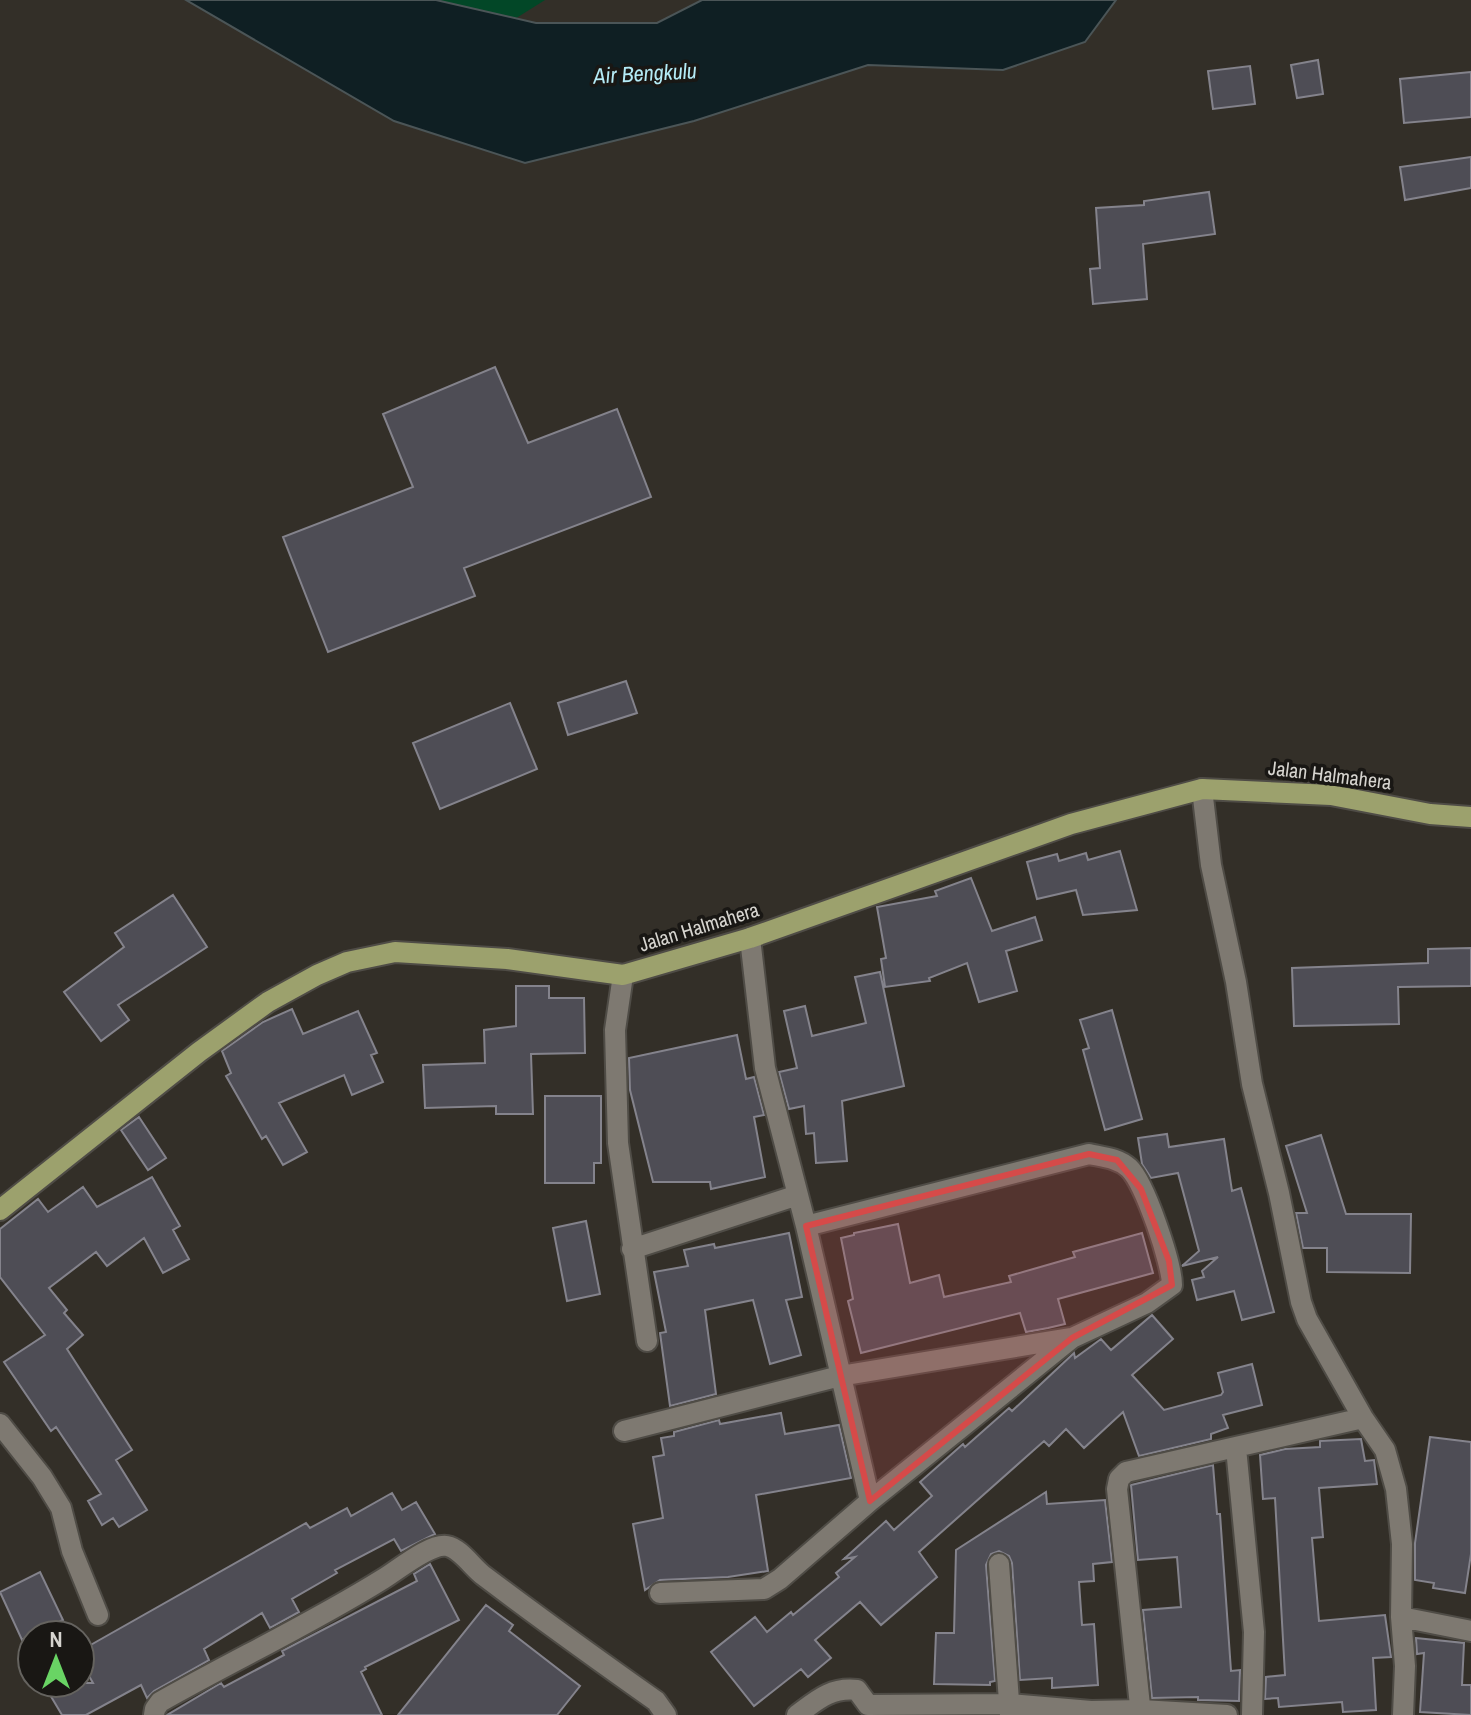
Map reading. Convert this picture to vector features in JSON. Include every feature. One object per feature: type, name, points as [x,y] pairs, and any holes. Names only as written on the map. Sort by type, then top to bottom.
[{"type":"main road","name":"Jalan Halmahera","points":[[0,1210],[199,1052],[268,1002],[347,962],[395,952],[507,959],[623,975],[750,938],[1071,824],[1202,789],[1331,795],[1430,814],[1471,817]]},
{"type":"street","points":[[1202,789],[1211,865],[1236,982],[1252,1084],[1279,1193],[1301,1302],[1307,1319],[1363,1418],[1385,1450],[1396,1489],[1402,1544],[1403,1715]]},
{"type":"street","points":[[750,938],[765,1068],[806,1226],[870,1501]]},
{"type":"street","points":[[623,975],[615,1030],[618,1143],[647,1341]]},
{"type":"street","points":[[660,1593],[764,1589],[1072,1338],[1147,1303],[1172,1285],[1169,1261],[1131,1170],[1117,1160],[1089,1154],[806,1226]]},
{"type":"street","points":[[632,1249],[798,1195]]},
{"type":"street","points":[[624,1431],[840,1376],[1072,1338]]},
{"type":"street","points":[[1141,1712],[1117,1489],[1119,1479],[1126,1472],[1363,1418]]},
{"type":"street","points":[[0,1424],[42,1477],[61,1508],[72,1551],[98,1615]]},
{"type":"street","points":[[1236,1448],[1254,1632],[1252,1715]]},
{"type":"street","points":[[154,1715],[160,1702],[262,1649],[441,1545],[452,1547],[476,1570],[656,1701],[666,1715]]},
{"type":"street","points":[[999,1564],[1010,1710]]},
{"type":"street","points":[[1401,1617],[1471,1631]]},
{"type":"street","points":[[797,1715],[823,1695],[840,1688],[857,1690],[867,1710],[1227,1715]]},
{"type":"highlighted area","points":[[1089,1154],[1117,1160],[1141,1189],[1169,1261],[1172,1285],[1072,1338],[870,1501],[806,1226]]},
{"type":"green space","points":[[367,0],[545,0],[464,51]]},
{"type":"water","name":"Air Bengkulu","points":[[186,0],[436,0],[536,23],[657,23],[702,0],[1116,0],[1085,42],[1003,70],[868,65],[694,121],[525,163],[394,121]]},
{"type":"building","points":[[1318,60],[1323,94],[1297,98],[1291,65]]},
{"type":"building","points":[[1250,66],[1255,104],[1213,109],[1208,71]]},
{"type":"building","points":[[1471,72],[1471,117],[1404,123],[1400,79]]},
{"type":"building","points":[[1471,157],[1471,188],[1405,200],[1400,167]]},
{"type":"building","points":[[1209,192],[1215,234],[1143,244],[1147,299],[1093,304],[1090,269],[1100,268],[1096,208],[1144,205],[1144,201]]},
{"type":"building","points":[[495,367],[528,443],[617,409],[651,497],[464,568],[475,596],[328,652],[283,537],[413,487],[383,414]]},
{"type":"building","points":[[626,681],[637,713],[568,735],[558,703]]},
{"type":"building","points":[[510,703],[537,769],[440,809],[413,743]]},
{"type":"building","points":[[1120,851],[1137,910],[1083,915],[1076,890],[1037,899],[1027,862],[1057,854],[1059,861],[1086,853],[1088,860]]},
{"type":"building","points":[[971,878],[992,931],[1035,917],[1042,940],[1006,951],[1017,991],[979,1002],[967,963],[929,978],[930,981],[885,987],[881,959],[886,958],[877,907],[937,896],[935,891]]},
{"type":"building","points":[[173,895],[207,947],[118,1005],[129,1020],[101,1041],[64,992],[124,947],[115,933]]},
{"type":"building","points":[[1471,948],[1471,986],[1398,987],[1399,1024],[1294,1026],[1292,968],[1428,963],[1428,949]]},
{"type":"building","points":[[880,972],[904,1086],[842,1101],[847,1161],[816,1163],[814,1133],[806,1134],[804,1106],[789,1109],[779,1072],[797,1068],[784,1011],[805,1006],[812,1036],[866,1023],[855,977]]},
{"type":"building","points":[[516,986],[549,986],[549,998],[584,998],[585,1053],[531,1054],[533,1114],[496,1114],[496,1106],[425,1108],[423,1065],[485,1063],[484,1030],[516,1026]]},
{"type":"building","points":[[292,1009],[303,1034],[358,1011],[377,1053],[371,1055],[383,1082],[352,1095],[344,1075],[279,1103],[307,1152],[283,1165],[266,1136],[262,1139],[226,1076],[231,1073],[222,1051],[263,1022]]},
{"type":"building","points":[[1112,1010],[1142,1119],[1105,1130],[1083,1050],[1089,1048],[1080,1020]]},
{"type":"building","points":[[737,1035],[746,1079],[754,1077],[764,1115],[754,1117],[765,1177],[711,1189],[710,1182],[653,1182],[630,1090],[629,1058]]},
{"type":"building","points":[[545,1096],[601,1096],[601,1163],[594,1163],[594,1183],[545,1183]]},
{"type":"building","points":[[139,1117],[166,1158],[148,1170],[121,1130]]},
{"type":"building","points":[[1167,1134],[1169,1147],[1224,1139],[1232,1191],[1241,1188],[1274,1312],[1242,1320],[1234,1291],[1197,1300],[1192,1280],[1204,1277],[1202,1271],[1218,1257],[1182,1266],[1199,1251],[1178,1173],[1151,1178],[1142,1164],[1138,1138]]},
{"type":"building","points":[[1321,1135],[1346,1214],[1411,1214],[1410,1273],[1327,1272],[1327,1248],[1303,1248],[1296,1213],[1307,1213],[1286,1146]]},
{"type":"building","points":[[152,1177],[180,1226],[173,1230],[189,1259],[163,1273],[144,1238],[107,1266],[96,1252],[49,1288],[67,1310],[64,1313],[83,1335],[67,1349],[132,1450],[116,1460],[147,1510],[119,1527],[113,1518],[102,1525],[88,1501],[101,1494],[56,1427],[51,1431],[4,1362],[45,1335],[0,1277],[0,1229],[38,1199],[48,1212],[83,1187],[97,1207]]},
{"type":"building","points":[[586,1221],[600,1294],[567,1301],[553,1228]]},
{"type":"building","points":[[898,1224],[910,1283],[939,1275],[944,1297],[1011,1282],[1009,1276],[1075,1257],[1073,1252],[1142,1233],[1153,1273],[1058,1299],[1065,1324],[1026,1332],[1020,1313],[861,1353],[848,1301],[853,1299],[841,1238]]},
{"type":"building","points":[[789,1233],[802,1297],[786,1300],[801,1355],[770,1364],[753,1300],[705,1310],[716,1394],[670,1406],[660,1333],[666,1332],[654,1272],[688,1266],[684,1250],[714,1244],[715,1248]]},
{"type":"building","points":[[1152,1315],[1173,1339],[1132,1375],[1164,1410],[1221,1395],[1218,1373],[1252,1364],[1262,1405],[1223,1415],[1228,1428],[1211,1434],[1211,1439],[1139,1456],[1123,1412],[1084,1448],[1066,1429],[1049,1446],[1044,1441],[919,1552],[937,1577],[881,1625],[860,1602],[815,1640],[831,1658],[808,1677],[801,1669],[754,1706],[711,1652],[755,1617],[767,1632],[791,1612],[793,1615],[839,1577],[836,1573],[855,1557],[844,1559],[886,1521],[894,1530],[932,1496],[920,1482],[963,1444],[965,1447],[1009,1408],[1012,1411],[1074,1353],[1075,1358],[1101,1339],[1111,1350]]},
{"type":"building","points":[[781,1413],[785,1434],[839,1425],[851,1478],[756,1495],[768,1571],[728,1577],[660,1580],[645,1590],[633,1524],[663,1518],[653,1457],[664,1455],[661,1438],[719,1420],[720,1424]]},
{"type":"building","points":[[1430,1437],[1471,1442],[1471,1554],[1465,1593],[1433,1588],[1434,1583],[1415,1580],[1415,1543]]},
{"type":"building","points":[[1361,1439],[1365,1461],[1374,1460],[1377,1484],[1319,1488],[1323,1537],[1312,1538],[1319,1621],[1385,1615],[1391,1657],[1373,1658],[1376,1710],[1343,1712],[1342,1702],[1279,1707],[1278,1698],[1265,1699],[1266,1677],[1285,1675],[1275,1498],[1263,1499],[1260,1455],[1285,1449],[1320,1447],[1320,1441]]},
{"type":"building","points":[[1213,1465],[1217,1514],[1220,1514],[1231,1671],[1240,1670],[1239,1701],[1198,1700],[1198,1697],[1152,1698],[1143,1610],[1181,1607],[1177,1557],[1138,1560],[1131,1485]]},
{"type":"building","points":[[1046,1492],[1047,1504],[1105,1500],[1112,1562],[1093,1564],[1094,1581],[1079,1582],[1082,1625],[1094,1624],[1098,1685],[1052,1688],[1052,1678],[1020,1680],[1012,1563],[1009,1556],[999,1551],[991,1554],[986,1565],[995,1681],[990,1685],[934,1684],[936,1633],[954,1633],[956,1550]]},
{"type":"building","points":[[392,1493],[402,1510],[416,1502],[435,1534],[401,1551],[394,1539],[335,1570],[337,1573],[292,1599],[299,1612],[270,1628],[262,1613],[204,1649],[209,1660],[147,1698],[141,1685],[86,1715],[62,1715],[52,1699],[96,1699],[96,1642],[306,1523],[310,1528],[347,1508],[351,1516]]},
{"type":"building","points":[[430,1564],[459,1620],[365,1667],[361,1672],[382,1715],[167,1715],[221,1683],[224,1687],[284,1655],[282,1651],[417,1581],[414,1574]]},
{"type":"building","points":[[40,1572],[63,1619],[16,1619],[16,1627],[0,1592]]},
{"type":"building","points":[[486,1605],[513,1625],[509,1631],[580,1686],[557,1715],[398,1715]]},
{"type":"building","points":[[1416,1638],[1464,1643],[1462,1685],[1471,1685],[1471,1715],[1420,1712],[1424,1653],[1417,1654]]}]
